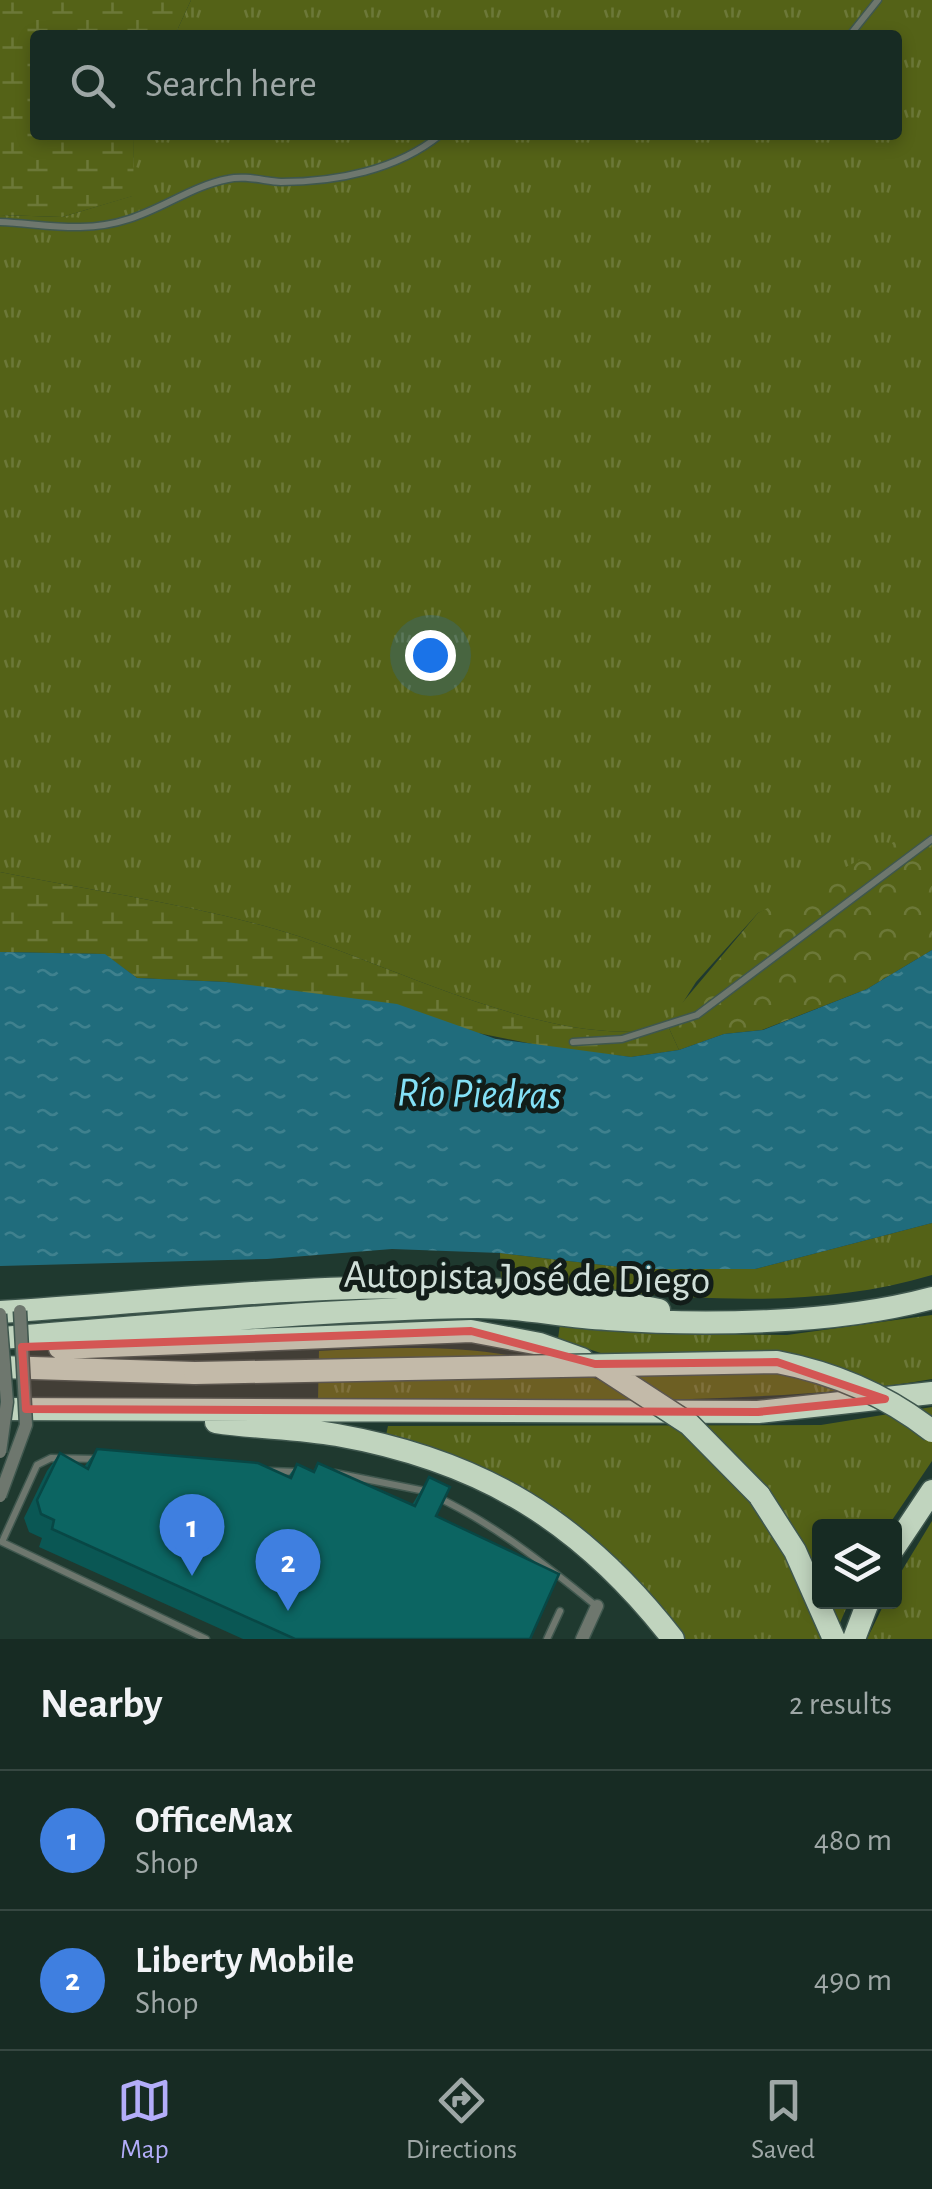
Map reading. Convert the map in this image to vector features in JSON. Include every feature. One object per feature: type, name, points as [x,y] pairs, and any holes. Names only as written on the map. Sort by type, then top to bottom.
[{"type":"highway","points":[[6,1313],[416,1285],[608,1299],[707,1319]]},
{"type":"highway","name":"Autopista José de Diego","points":[[0,1342],[320,1313],[483,1307],[610,1320],[818,1317],[891,1309],[932,1298]]},
{"type":"highway","points":[[0,1342],[64,1348],[471,1331],[540,1344],[625,1379],[689,1424],[758,1495],[807,1577],[834,1639]]},
{"type":"highway","points":[[0,1367],[195,1373],[777,1362],[852,1384],[894,1404],[932,1431]]},
{"type":"highway","points":[[0,1408],[758,1412],[932,1393]]},
{"type":"highway","points":[[138,1410],[259,1429],[332,1434],[414,1451],[478,1474],[577,1536],[620,1574],[674,1639]]},
{"type":"highway","points":[[902,1536],[932,1491]]},
{"type":"highway","points":[[854,1639],[865,1609]]},
{"type":"street","points":[[0,1452],[7,1402],[6,1313]]},
{"type":"street","points":[[0,1496],[26,1425],[6,1313]]},
{"type":"street","points":[[582,1639],[598,1606]]},
{"type":"lane","points":[[854,30],[878,0]]},
{"type":"lane","points":[[0,222],[74,230],[124,221],[160,208],[190,190],[233,177],[284,182],[383,168],[431,140]]},
{"type":"lane","points":[[573,1042],[622,1039],[697,1014],[932,839]]},
{"type":"lane","points":[[111,1460],[44,1460],[2,1542],[206,1639]]},
{"type":"lane","points":[[255,1470],[312,1472]]},
{"type":"lane","points":[[331,1473],[413,1486],[480,1521],[598,1606]]},
{"type":"lane","points":[[472,1536],[480,1521]]},
{"type":"lane","points":[[505,1554],[510,1541]]},
{"type":"lane","points":[[536,1572],[541,1562]]},
{"type":"lane","points":[[547,1639],[560,1611]]},
{"type":"highlighted area","points":[[471,1331],[595,1364],[777,1362],[885,1399],[758,1412],[26,1409],[22,1347]]},
{"type":"green space","points":[[0,0],[191,0],[177,30],[30,30],[30,140],[134,140],[133,196],[62,217],[0,215]]},
{"type":"green space","points":[[191,0],[932,0],[932,838],[758,913],[696,982],[668,1026],[624,1031],[575,1027],[524,1016],[275,929],[0,872],[0,215],[62,217],[132,196],[134,140],[902,140],[902,30],[177,30]]},
{"type":"green space","points":[[909,834],[932,838],[932,950],[867,989],[762,1030],[724,1034],[679,1050],[668,1026],[677,1009],[758,913]]},
{"type":"green space","points":[[0,872],[275,929],[524,1016],[575,1027],[624,1031],[668,1026],[679,1050],[631,1057],[552,1048],[226,982],[137,978],[104,954],[0,952]]},
{"type":"green space","points":[[932,1223],[932,1275],[879,1288],[772,1299],[664,1296],[501,1282],[500,1253],[638,1269],[755,1269]]},
{"type":"green space","points":[[932,1315],[932,1379],[902,1384],[690,1399],[318,1401],[319,1351],[463,1350],[534,1360],[604,1382],[616,1358],[558,1339],[560,1324],[691,1334],[787,1335]]},
{"type":"green space","points":[[932,1407],[932,1461],[893,1519],[812,1519],[812,1609],[846,1609],[833,1639],[683,1639],[625,1568],[553,1511],[472,1466],[386,1435],[388,1426],[821,1425]]},
{"type":"green space","points":[[932,1521],[932,1639],[867,1639],[882,1609],[902,1609],[902,1570]]},
{"type":"water","name":"Río Piedras","points":[[932,950],[932,1223],[755,1269],[638,1269],[500,1253],[392,1249],[267,1259],[0,1266],[0,952],[105,954],[137,978],[226,982],[397,1004],[496,1039],[631,1057],[679,1050],[724,1034],[763,1030],[867,989]]},
{"type":"building","points":[[97,1449],[258,1463],[291,1478],[297,1464],[314,1472],[318,1463],[415,1506],[429,1477],[450,1487],[436,1516],[559,1574],[530,1639],[295,1639],[52,1529],[54,1520],[41,1514],[37,1500],[60,1453],[88,1469]]},
{"type":"place","name":"OfficeMax","points":[[192,1576]]},
{"type":"place","name":"Liberty Mobile","points":[[288,1611]]}]
